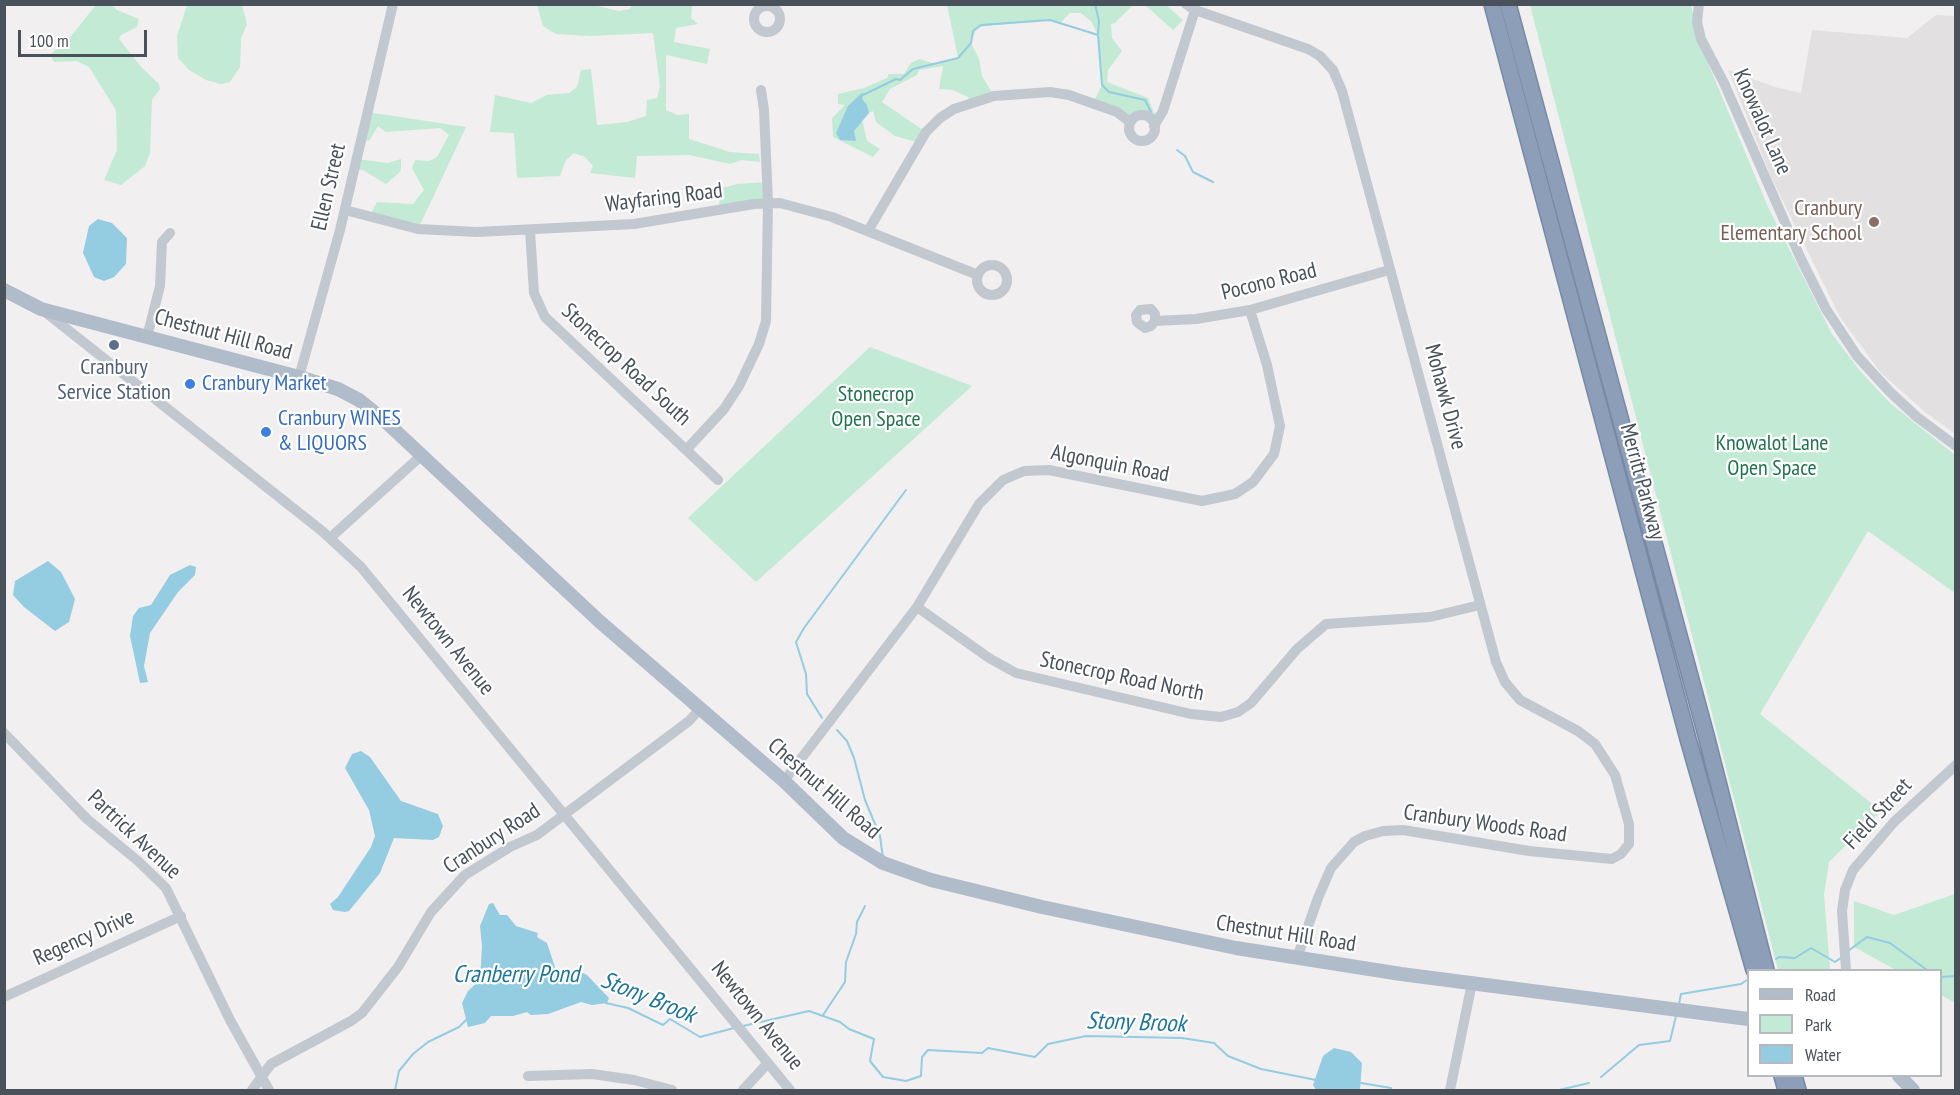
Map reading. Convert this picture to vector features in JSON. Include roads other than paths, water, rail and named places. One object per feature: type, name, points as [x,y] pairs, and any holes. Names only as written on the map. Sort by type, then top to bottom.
[{"type":"highway","name":"Merritt Parkway","points":[[1492,4],[1685,728],[1754,969]]},
{"type":"highway","name":"Merritt Parkway","points":[[1508,4],[1703,724],[1766,969]]},
{"type":"main road","name":"Newtown Avenue","points":[[4,290],[41,309]]},
{"type":"main road","name":"Chestnut Hill Road","points":[[41,309],[299,377],[338,389],[359,400],[422,455],[599,621],[699,710],[784,781],[843,838],[871,857],[901,871],[1083,916],[1210,943],[1472,983],[1747,1018]]},
{"type":"main road","points":[[1900,1077],[1913,1090]]},
{"type":"street","name":"Ellen Street","points":[[299,377],[345,210],[393,4]]},
{"type":"street","name":"Knowalot Lane","points":[[1699,4],[1697,22],[1701,39],[1826,309],[1857,356],[1890,392],[1917,417],[1956,446]]},
{"type":"street","points":[[868,231],[926,132],[940,118],[954,110],[994,96],[1050,92],[1069,95],[1117,112],[1130,122],[1131,135],[1142,141],[1150,138],[1162,111],[1190,8]]},
{"type":"street","name":"Mohawk Drive","points":[[1190,8],[1308,49],[1320,56],[1333,70],[1342,91],[1480,605],[1505,682],[1520,700],[1578,731],[1595,744],[1615,775],[1629,824],[1629,844]]},
{"type":"street","points":[[687,449],[736,392],[763,333],[768,279],[768,202],[761,90]]},
{"type":"street","points":[[1130,122],[1141,116],[1150,118],[1154,126]]},
{"type":"street","name":"Wayfaring Road","points":[[345,210],[418,229],[447,232],[530,230],[651,222],[768,202],[815,212],[978,275]]},
{"type":"street","name":"Stonecrop Road South","points":[[530,230],[534,293],[545,317],[718,480]]},
{"type":"street","points":[[147,337],[160,286],[162,242],[170,233]]},
{"type":"street","name":"Pocono Road","points":[[1155,321],[1196,319],[1251,310],[1389,270]]},
{"type":"street","name":"Newtown Avenue","points":[[41,309],[330,538],[369,577],[790,1090]]},
{"type":"street","name":"Algonquin Road","points":[[784,781],[916,607],[979,504],[994,487],[1013,474],[1031,470],[1049,470],[1202,501],[1235,494],[1253,482],[1274,454],[1280,426],[1251,310]]},
{"type":"street","points":[[330,538],[422,455]]},
{"type":"street","name":"Stonecrop Road North","points":[[916,607],[989,658],[1016,673],[1191,714],[1221,717],[1238,712],[1251,703],[1297,649],[1326,624],[1430,617],[1480,605]]},
{"type":"street","name":"Cranbury Road","points":[[252,1090],[271,1064],[351,1022],[362,1013],[398,967],[431,912],[465,875],[510,847],[537,835],[689,720],[699,710]]},
{"type":"street","name":"Partrick Avenue","points":[[4,733],[87,819],[160,882],[180,916],[230,1020],[269,1090]]},
{"type":"street","name":"Field Street","points":[[1845,967],[1842,906],[1853,870],[1894,822],[1956,765]]},
{"type":"street","name":"Cranbury Woods Road","points":[[1297,958],[1331,868],[1354,842],[1374,833],[1391,830],[1412,831],[1494,846],[1598,859],[1612,859],[1621,854],[1629,844]]},
{"type":"street","name":"Regency Drive","points":[[4,997],[180,916]]},
{"type":"street","points":[[1450,1090],[1472,983]]},
{"type":"street","points":[[743,1090],[768,1064]]},
{"type":"street","points":[[528,1076],[592,1074],[633,1080],[672,1090]]},
{"type":"water","points":[[863,92],[862,99],[869,113],[854,131],[856,141],[840,140],[836,133],[848,106]]},
{"type":"water","points":[[98,219],[112,223],[127,238],[126,264],[114,277],[104,281],[94,277],[83,253],[89,226]]},
{"type":"water","points":[[48,561],[61,572],[75,599],[69,622],[55,631],[24,607],[13,595],[15,581]]},
{"type":"water","points":[[190,565],[196,567],[195,575],[178,592],[150,633],[144,666],[148,682],[140,683],[130,636],[133,616],[139,608],[151,605],[170,575]]},
{"type":"water","points":[[361,751],[370,757],[401,801],[438,814],[443,826],[439,837],[433,840],[394,838],[380,873],[349,911],[345,912],[333,910],[330,904],[338,897],[371,847],[375,836],[369,810],[345,768],[352,754]]},
{"type":"water","name":"Cranberry Pond","points":[[493,903],[500,915],[507,915],[516,926],[538,933],[537,937],[547,943],[559,979],[583,973],[587,975],[609,998],[607,1003],[592,1005],[581,1002],[548,1014],[531,1015],[527,1012],[513,1016],[491,1016],[485,1023],[468,1027],[462,1003],[468,991],[480,980],[482,946],[480,926],[489,904]]},
{"type":"water","points":[[1334,1048],[1351,1052],[1362,1063],[1360,1090],[1316,1090],[1313,1085],[1323,1056]]},
{"type":"waterway","points":[[1095,4],[1099,21],[1098,34]]},
{"type":"waterway","points":[[861,96],[896,79],[900,80],[913,69],[958,58],[971,43],[973,31],[981,25],[1050,20],[1098,35],[1102,85],[1109,92],[1145,100],[1151,112]]},
{"type":"waterway","points":[[1177,150],[1185,156],[1193,172],[1213,182]]},
{"type":"waterway","points":[[822,718],[807,694],[806,674],[796,642],[906,490]]},
{"type":"waterway","points":[[837,730],[847,741],[854,758],[865,800],[880,836],[883,858]]},
{"type":"waterway","points":[[823,1015],[845,982],[846,962],[856,934],[857,922],[865,906]]},
{"type":"waterway","name":"Stony Brook","points":[[1848,951],[1867,937],[1890,943],[1926,969]]},
{"type":"waterway","name":"Stony Brook","points":[[1776,959],[1779,957],[1795,958],[1811,948],[1835,962],[1842,957]]},
{"type":"waterway","name":"Stony Brook","points":[[1942,977],[1956,976]]},
{"type":"waterway","name":"Stony Brook","points":[[1679,1004],[1681,994],[1741,984],[1747,980]]},
{"type":"waterway","name":"Stony Brook","points":[[606,1003],[628,1008],[663,1025],[670,1019],[700,1037],[734,1028]]},
{"type":"waterway","name":"Stony Brook","points":[[743,1026],[809,1011],[840,1022],[849,1029],[874,1039],[870,1061],[883,1077],[906,1081],[921,1076],[922,1057],[928,1050],[982,1053],[988,1048],[1035,1057],[1048,1044],[1086,1036],[1182,1038],[1214,1043],[1228,1056],[1261,1069],[1316,1080]]},
{"type":"waterway","name":"Stony Brook","points":[[1601,1077],[1639,1045],[1670,1041],[1676,1016]]},
{"type":"waterway","name":"Stony Brook","points":[[395,1090],[399,1071],[413,1054],[428,1042],[459,1027],[466,1020]]},
{"type":"waterway","name":"Stony Brook","points":[[1361,1083],[1391,1088],[1391,1090]]},
{"type":"waterway","name":"Stony Brook","points":[[1559,1090],[1589,1083]]},
{"type":"place","name":"Cranbury Elementary School","points":[[1874,222]]},
{"type":"place","name":"Cranbury Service Station","points":[[114,345]]},
{"type":"place","name":"Cranbury Market","points":[[190,384]]},
{"type":"place","name":"Cranbury WINES & LIQUORS","points":[[266,432]]},
{"type":"park label","name":"Stonecrop Open Space","points":[[876,408]]},
{"type":"park label","name":"Knowalot Lane Open Space","points":[[1772,456]]}]
